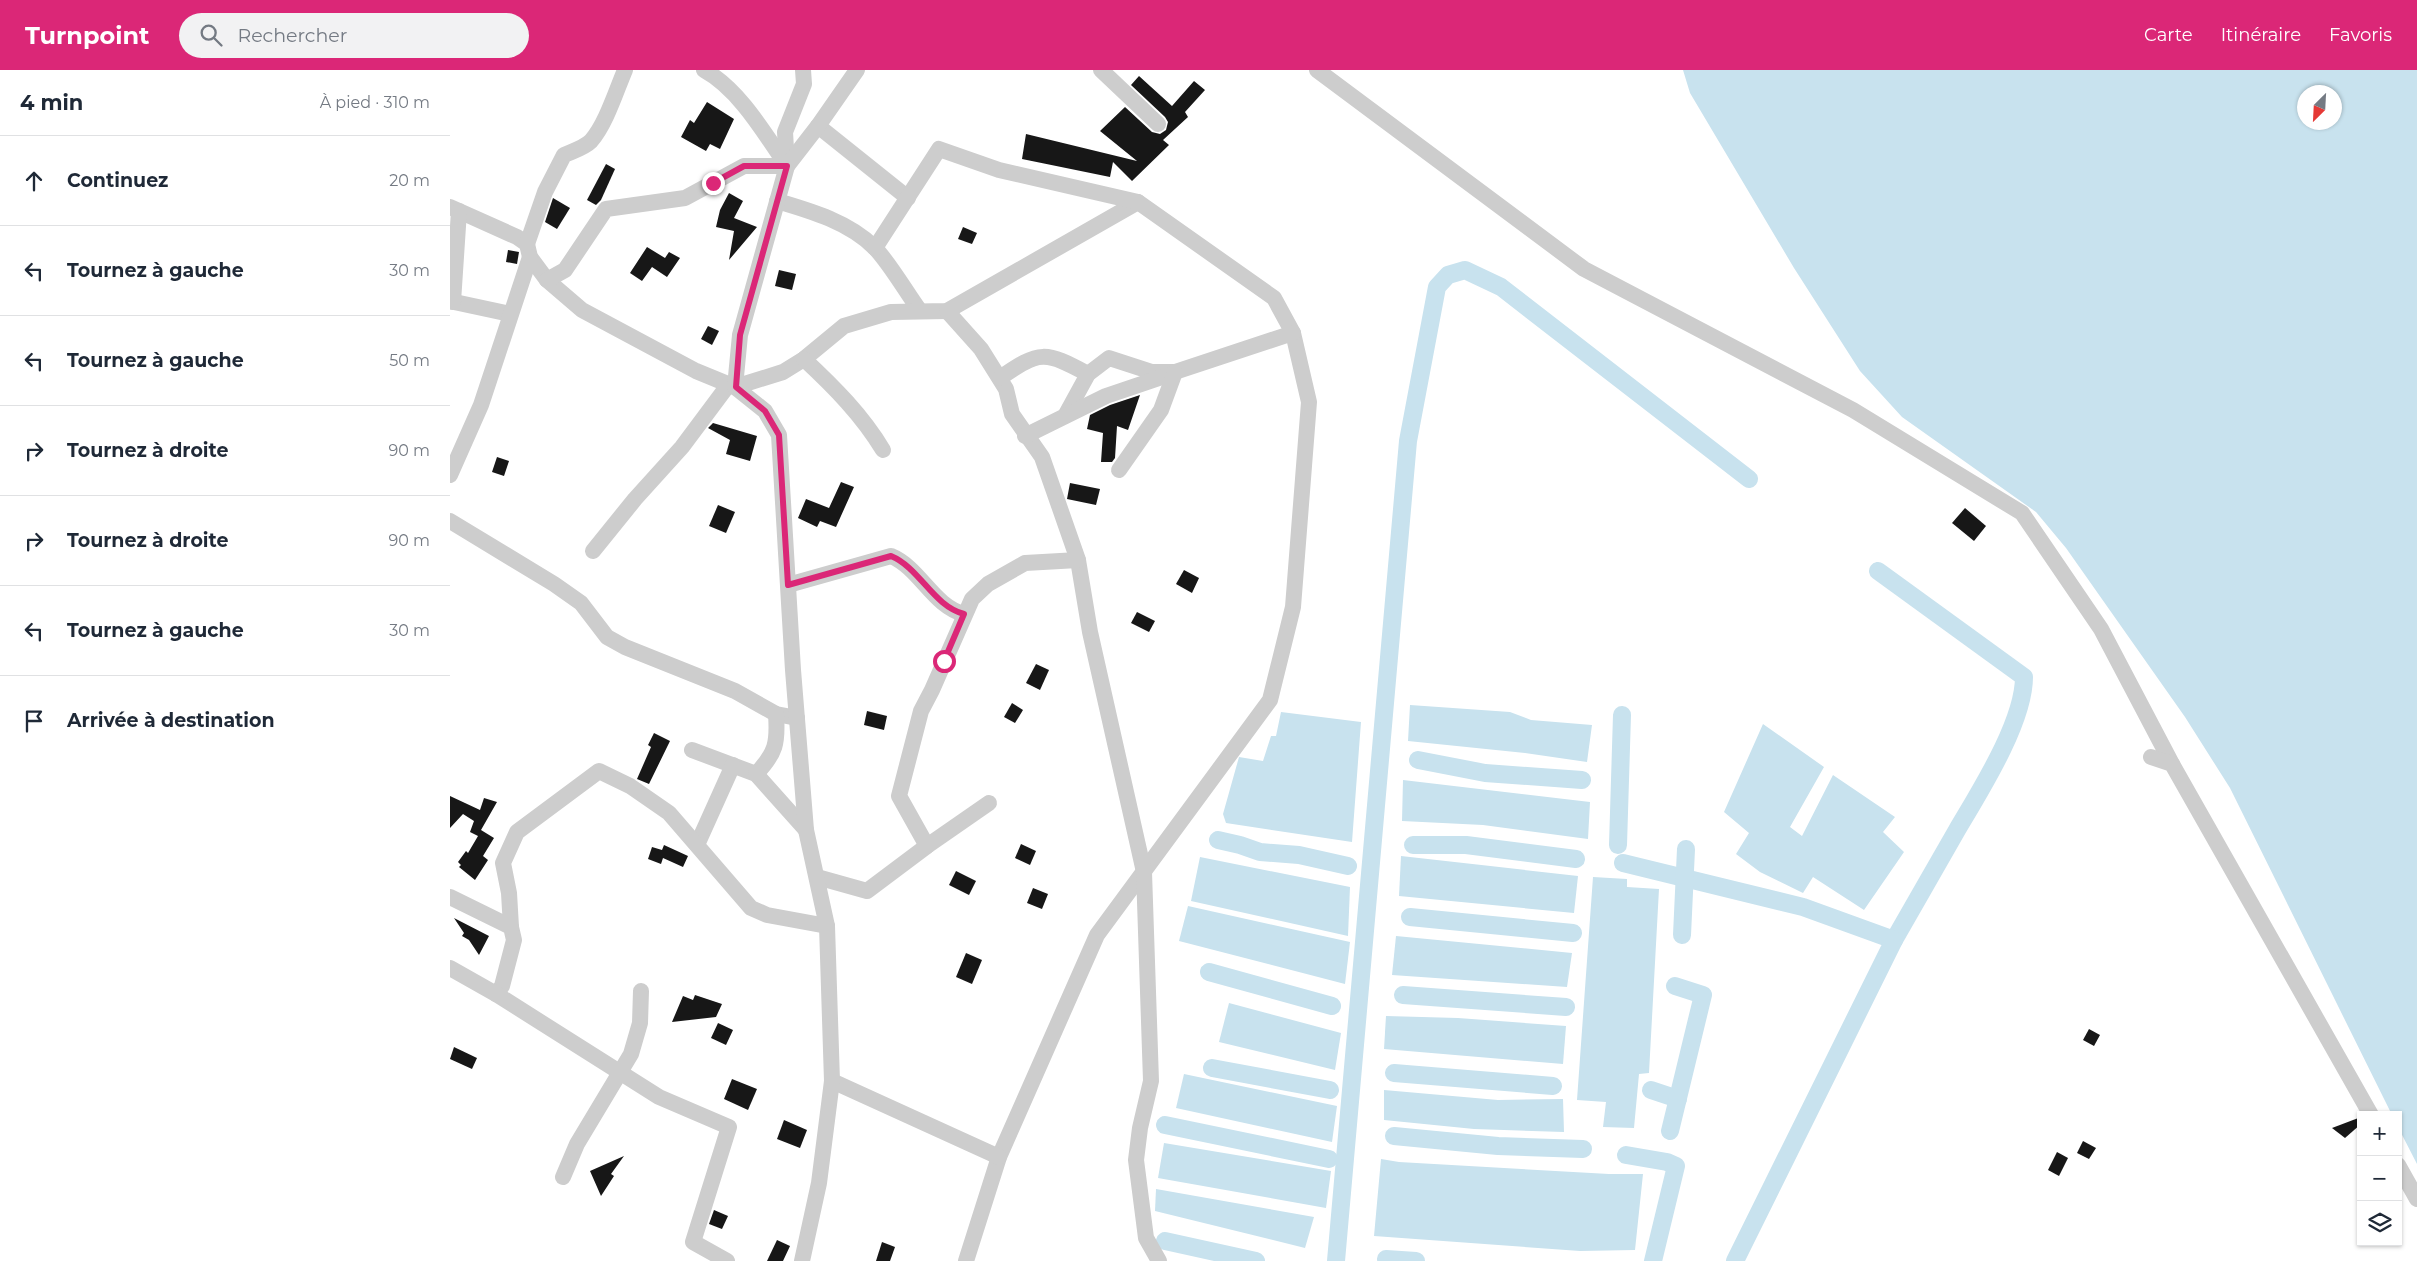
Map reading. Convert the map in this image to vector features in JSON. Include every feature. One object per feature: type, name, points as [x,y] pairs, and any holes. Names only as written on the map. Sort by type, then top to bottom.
[{"type":"street","points":[[450,475],[481,405],[529,251],[544,192],[564,155],[583,147],[592,140],[605,117],[625,70]]},
{"type":"street","points":[[704,70],[713,75],[750,112],[787,166]]},
{"type":"street","points":[[594,551],[634,499],[682,447],[732,385],[740,335],[787,166],[785,132],[804,84],[803,70]]},
{"type":"street","points":[[787,166],[857,70]]},
{"type":"street","points":[[1101,70],[1158,124]]},
{"type":"street","points":[[1318,70],[1584,269],[1854,410],[2022,513],[2101,629],[2172,764],[2369,1111]]},
{"type":"street","points":[[818,126],[908,198]]},
{"type":"street","points":[[875,248],[939,150],[999,170],[1138,202],[1274,298],[1293,333],[1309,402],[1293,607],[1270,700],[1097,935],[999,1157],[966,1261]]},
{"type":"street","points":[[547,280],[565,270],[606,209],[685,198],[744,166],[787,166]]},
{"type":"street","points":[[777,201],[807,210],[848,227],[875,248],[920,311]]},
{"type":"street","points":[[732,385],[783,372],[804,359],[844,326],[891,312],[947,311],[1138,202]]},
{"type":"street","points":[[510,314],[452,301],[454,209],[517,237],[529,251],[547,280],[582,310],[696,371],[732,385],[765,411],[779,435],[806,830],[828,926],[832,1081],[819,1183],[802,1261]]},
{"type":"street","points":[[947,311],[982,349],[1006,389],[1012,414],[1042,457],[1078,560],[1090,632],[1144,872],[1151,1081],[1140,1128],[1136,1160],[1146,1238],[1159,1261]]},
{"type":"street","points":[[1026,436],[1106,396],[1293,333]]},
{"type":"street","points":[[1000,378],[1025,360],[1036,357],[1060,359],[1088,374]]},
{"type":"street","points":[[1066,416],[1088,374],[1109,358],[1152,372],[1175,372]]},
{"type":"street","points":[[804,359],[834,387],[870,429],[883,450]]},
{"type":"street","points":[[1119,470],[1161,410],[1175,372]]},
{"type":"street","points":[[450,521],[554,584],[581,604],[607,636],[625,647],[735,691],[776,714],[797,718]]},
{"type":"street","points":[[788,585],[891,556],[903,561],[951,610],[964,614]]},
{"type":"street","points":[[927,846],[899,796],[921,711],[932,690],[964,614],[972,599],[988,584],[1025,563],[1078,560]]},
{"type":"street","points":[[756,774],[771,758],[778,737],[776,714]]},
{"type":"street","points":[[692,750],[756,774],[806,830]]},
{"type":"street","points":[[2151,757],[2172,764]]},
{"type":"street","points":[[697,845],[733,766]]},
{"type":"street","points":[[496,994],[502,986],[514,940],[511,927],[510,893],[503,863],[517,832],[599,771],[630,786],[669,813],[751,908],[767,915],[828,926]]},
{"type":"street","points":[[817,878],[867,891],[988,803]]},
{"type":"street","points":[[450,897],[511,927]]},
{"type":"street","points":[[450,968],[496,994],[659,1097],[729,1127],[693,1242],[727,1261]]},
{"type":"street","points":[[563,1177],[577,1144],[631,1054],[640,1024],[640,991]]},
{"type":"street","points":[[832,1081],[999,1157]]},
{"type":"street","points":[[2402,1172],[2417,1199]]},
{"type":"water","points":[[1683,70],[2417,70],[2417,1164],[2402,1135],[2402,1111],[2390,1111],[2230,788],[2185,717],[2066,548],[2036,512],[1902,417],[1860,371],[1794,268],[1690,93]]},
{"type":"water","points":[[1410,705],[1510,712],[1531,720],[1592,725],[1587,762],[1525,753],[1408,741]]},
{"type":"water","points":[[1281,712],[1361,722],[1352,842],[1226,823],[1223,814],[1239,757],[1263,761],[1271,736],[1276,736]]},
{"type":"water","points":[[1763,724],[1824,767],[1790,827],[1802,836],[1833,775],[1895,817],[1883,832],[1904,852],[1864,910],[1813,877],[1803,893],[1760,872],[1736,854],[1749,833],[1724,812]]},
{"type":"water","points":[[1403,780],[1590,802],[1588,839],[1483,825],[1402,821]]},
{"type":"water","points":[[1401,856],[1578,876],[1574,913],[1399,896]]},
{"type":"water","points":[[1200,857],[1350,887],[1348,936],[1191,901]]},
{"type":"water","points":[[1593,877],[1627,879],[1627,887],[1659,889],[1649,1073],[1639,1074],[1634,1128],[1603,1127],[1606,1102],[1577,1100]]},
{"type":"water","points":[[1188,906],[1350,942],[1345,984],[1179,941]]},
{"type":"water","points":[[1396,936],[1572,953],[1567,987],[1392,975]]},
{"type":"water","points":[[1229,1003],[1341,1033],[1335,1070],[1219,1042]]},
{"type":"water","points":[[1386,1016],[1458,1018],[1566,1026],[1563,1064],[1384,1049]]},
{"type":"water","points":[[1184,1074],[1337,1106],[1332,1142],[1176,1108]]},
{"type":"water","points":[[1384,1090],[1498,1100],[1563,1099],[1564,1132],[1474,1129],[1384,1120]]},
{"type":"water","points":[[1164,1143],[1331,1171],[1326,1208],[1158,1178]]},
{"type":"water","points":[[1381,1159],[1399,1162],[1609,1174],[1643,1174],[1635,1250],[1580,1251],[1374,1236]]},
{"type":"water","points":[[1156,1189],[1314,1217],[1305,1248],[1155,1211]]},
{"type":"building","points":[[1139,76],[1172,106],[1194,81],[1205,90],[1185,112],[1188,117],[1163,140],[1169,145],[1132,181],[1113,162],[1110,177],[1022,159],[1026,134],[1137,161],[1100,131],[1125,107],[1152,132],[1160,134],[1166,130],[1168,122],[1165,117],[1131,85]]},
{"type":"building","points":[[707,102],[734,119],[720,149],[710,144],[706,151],[681,137],[690,120],[694,123]]},
{"type":"building","points":[[606,164],[615,169],[601,200],[596,205],[587,200]]},
{"type":"building","points":[[729,193],[743,201],[734,218],[757,227],[729,260],[734,231],[716,227],[720,210]]},
{"type":"building","points":[[553,198],[570,208],[557,229],[545,222]]},
{"type":"building","points":[[963,227],[977,233],[972,244],[958,239]]},
{"type":"building","points":[[647,247],[665,258],[669,252],[680,258],[667,277],[652,267],[642,281],[630,273]]},
{"type":"building","points":[[508,250],[519,252],[517,264],[506,262]]},
{"type":"building","points":[[779,270],[796,274],[792,290],[775,286]]},
{"type":"building","points":[[708,326],[719,331],[712,345],[701,339]]},
{"type":"building","points":[[1140,395],[1128,430],[1117,426],[1115,458],[1112,462],[1101,462],[1103,433],[1087,429],[1090,415],[1110,405]]},
{"type":"building","points":[[713,423],[757,436],[750,461],[726,454],[730,440],[708,428]]},
{"type":"building","points":[[497,457],[509,461],[504,476],[492,472]]},
{"type":"building","points":[[841,482],[854,487],[836,527],[820,521],[817,527],[798,518],[806,499],[829,508]]},
{"type":"building","points":[[1070,483],[1100,489],[1096,505],[1067,499]]},
{"type":"building","points":[[718,505],[735,512],[726,533],[709,526]]},
{"type":"building","points":[[1965,508],[1986,526],[1974,541],[1952,523]]},
{"type":"building","points":[[1184,570],[1199,578],[1192,593],[1176,584]]},
{"type":"building","points":[[1137,612],[1155,621],[1149,632],[1131,623]]},
{"type":"building","points":[[1036,664],[1049,670],[1040,690],[1026,683]]},
{"type":"building","points":[[1012,703],[1023,710],[1015,723],[1004,717]]},
{"type":"building","points":[[867,711],[887,716],[884,730],[864,725]]},
{"type":"building","points":[[654,733],[670,741],[649,784],[637,779],[651,747],[648,745]]},
{"type":"building","points":[[450,796],[480,810],[484,798],[497,802],[481,830],[494,838],[483,856],[488,860],[475,880],[459,867],[461,865],[458,862],[466,851],[468,853],[478,836],[470,832],[474,821],[463,814],[450,828]]},
{"type":"building","points":[[1021,844],[1036,851],[1030,865],[1015,858]]},
{"type":"building","points":[[664,845],[688,856],[683,867],[663,858],[661,864],[648,859],[652,847],[662,850]]},
{"type":"building","points":[[956,871],[976,881],[969,895],[949,885]]},
{"type":"building","points":[[1033,888],[1048,894],[1042,909],[1027,903]]},
{"type":"building","points":[[454,918],[489,936],[479,955],[469,940],[462,936],[464,933]]},
{"type":"building","points":[[966,953],[982,960],[972,984],[956,977]]},
{"type":"building","points":[[695,995],[722,1004],[716,1017],[672,1022],[683,996],[693,1000]]},
{"type":"building","points":[[718,1023],[733,1030],[726,1045],[711,1038]]},
{"type":"building","points":[[2089,1029],[2100,1035],[2094,1046],[2083,1040]]},
{"type":"building","points":[[454,1047],[477,1058],[472,1069],[450,1059]]},
{"type":"building","points":[[732,1079],[757,1089],[748,1110],[724,1099]]},
{"type":"building","points":[[2357,1119],[2357,1128],[2345,1138],[2332,1128]]},
{"type":"building","points":[[784,1120],[807,1130],[800,1148],[777,1139]]},
{"type":"building","points":[[2083,1141],[2096,1148],[2089,1159],[2077,1153]]},
{"type":"building","points":[[2057,1152],[2068,1158],[2059,1176],[2048,1170]]},
{"type":"building","points":[[624,1156],[611,1174],[614,1176],[601,1196],[590,1171]]},
{"type":"building","points":[[714,1210],[728,1216],[722,1229],[709,1224]]},
{"type":"building","points":[[777,1240],[790,1246],[783,1261],[767,1261]]},
{"type":"building","points":[[882,1242],[895,1247],[890,1261],[876,1261]]},
{"type":"waterway","points":[[1336,1261],[1408,441],[1437,287],[1448,275],[1465,270],[1501,287],[1749,479]]},
{"type":"waterway","points":[[1878,571],[2024,677],[2017,714],[1999,756],[1894,940]]},
{"type":"waterway","points":[[1618,845],[1622,715]]},
{"type":"waterway","points":[[1418,760],[1485,773],[1582,780]]},
{"type":"waterway","points":[[1218,840],[1260,852],[1299,855],[1348,866]]},
{"type":"waterway","points":[[1413,845],[1466,845],[1576,859]]},
{"type":"waterway","points":[[1682,935],[1686,849]]},
{"type":"waterway","points":[[1623,863],[1803,907],[1894,940],[1735,1261]]},
{"type":"waterway","points":[[1410,917],[1573,933]]},
{"type":"waterway","points":[[1209,972],[1332,1006]]},
{"type":"waterway","points":[[1670,1131],[1703,995],[1675,986]]},
{"type":"waterway","points":[[1403,995],[1566,1007]]},
{"type":"waterway","points":[[1212,1068],[1330,1090]]},
{"type":"waterway","points":[[1394,1073],[1553,1086]]},
{"type":"waterway","points":[[1651,1090],[1678,1099]]},
{"type":"waterway","points":[[1165,1125],[1329,1159]]},
{"type":"waterway","points":[[1394,1136],[1498,1146],[1583,1149]]},
{"type":"waterway","points":[[1626,1155],[1667,1162],[1676,1166],[1653,1261]]},
{"type":"waterway","points":[[1165,1241],[1256,1261]]},
{"type":"waterway","points":[[1386,1259],[1416,1261]]},
{"type":"route","points":[[713,183],[744,166],[787,166],[740,335],[736,366],[736,387],[765,411],[779,435],[788,585],[891,556],[903,561],[951,610],[964,614],[944,661]]}]
